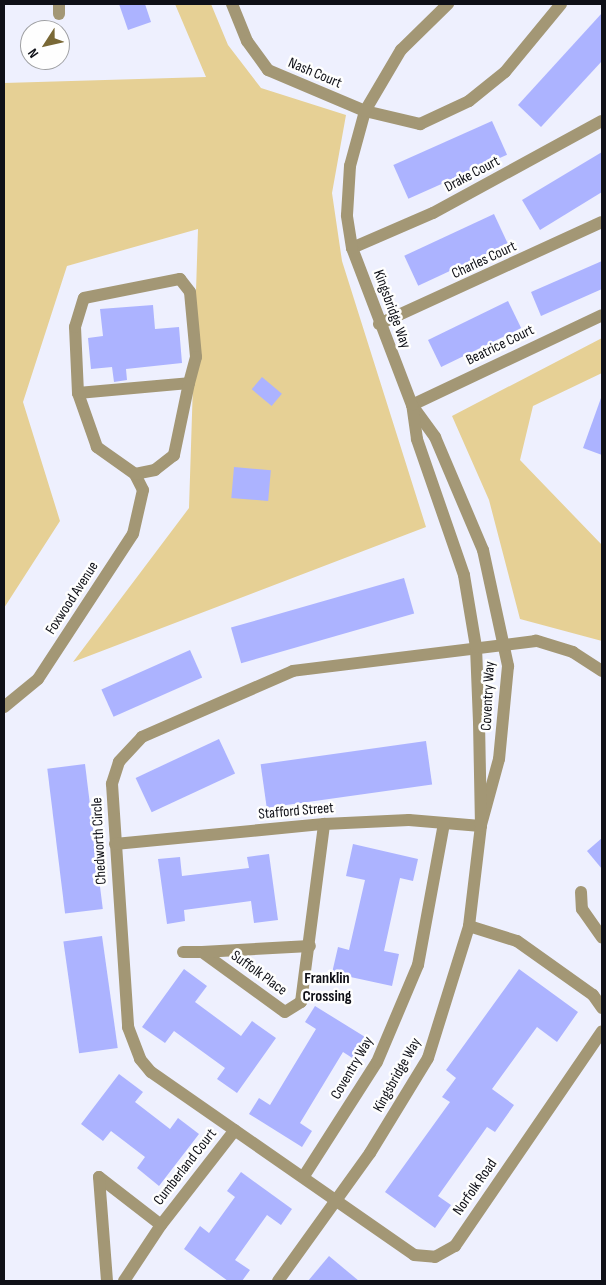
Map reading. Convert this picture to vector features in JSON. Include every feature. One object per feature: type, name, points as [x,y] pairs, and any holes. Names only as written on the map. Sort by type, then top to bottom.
[{"type":"street","name":"Nash Court","points":[[232,4],[247,41],[268,70],[365,111],[420,124],[469,101],[505,72],[561,4]]},
{"type":"street","name":"Kingsbridge Way","points":[[448,4],[400,50],[365,111],[350,166],[348,215],[352,248],[379,324],[412,406],[417,439],[464,576],[476,647]]},
{"type":"street","name":"Drake Court","points":[[352,248],[433,213],[602,121]]},
{"type":"street","name":"Charles Court","points":[[379,324],[602,222]]},
{"type":"street","points":[[180,279],[190,292],[196,348],[189,383],[174,455],[155,470],[135,474],[96,447],[78,393],[75,327],[84,298],[180,279]]},
{"type":"street","name":"Beatrice Court","points":[[412,406],[602,315]]},
{"type":"street","points":[[78,393],[189,383]]},
{"type":"street","name":"Coventry Way","points":[[412,406],[435,437],[483,550],[508,666],[503,732],[489,809],[480,826]]},
{"type":"street","name":"Foxwood Avenue","points":[[4,707],[38,678],[90,602],[133,534],[143,490],[135,474]]},
{"type":"street","name":"Chedworth Circle","points":[[337,1198],[151,1072],[130,1042],[115,844],[114,776],[124,755],[142,737],[293,671],[536,641],[573,652],[602,671]]},
{"type":"street","name":"Coventry Way","points":[[476,647],[480,826]]},
{"type":"street","name":"Coventry Way","points":[[304,1176],[377,1062],[418,965],[444,822]]},
{"type":"street","name":"Stafford Street","points":[[115,844],[324,824],[444,822],[480,826]]},
{"type":"street","name":"Suffolk Place","points":[[202,952],[285,1012],[302,1002],[324,824]]},
{"type":"street","name":"Kingsbridge Way","points":[[278,1281],[337,1198],[428,1058],[469,926],[480,826]]},
{"type":"street","points":[[581,892],[582,909],[602,938]]},
{"type":"street","points":[[469,926],[517,941],[593,995],[602,1008]]},
{"type":"street","name":"Suffolk Place","points":[[183,952],[310,946]]},
{"type":"street","name":"Norfolk Road","points":[[337,1198],[414,1255],[430,1258],[446,1253],[602,1031]]},
{"type":"street","name":"Cumberland Court","points":[[124,1281],[161,1225],[235,1130]]},
{"type":"street","name":"Cumberland Court","points":[[107,1281],[98,1177],[161,1225]]},
{"type":"shaded area","points":[[175,4],[211,4],[228,45],[261,88],[346,115],[332,193],[342,261],[426,527],[73,662],[189,508],[198,229],[67,266],[23,402],[60,521],[4,608],[4,83],[206,77]]},
{"type":"shaded area","points":[[602,338],[602,373],[533,406],[520,460],[602,545],[602,641],[520,619],[489,500],[452,416]]},
{"type":"building","points":[[119,4],[145,4],[151,22],[128,30]]},
{"type":"building","points":[[602,13],[602,61],[541,127],[518,105]]},
{"type":"building","points":[[492,121],[507,155],[408,199],[393,165]]},
{"type":"building","points":[[602,152],[602,192],[540,230],[522,200]]},
{"type":"building","points":[[494,214],[508,244],[418,286],[404,256]]},
{"type":"building","points":[[602,261],[602,289],[541,316],[531,292]]},
{"type":"building","points":[[508,301],[521,328],[441,367],[428,340]]},
{"type":"building","points":[[153,305],[155,329],[179,327],[182,363],[126,369],[127,380],[114,382],[112,367],[91,369],[88,338],[103,336],[100,309]]},
{"type":"building","points":[[262,377],[282,394],[272,406],[252,389]]},
{"type":"building","points":[[602,398],[602,455],[583,448]]},
{"type":"building","points":[[234,467],[271,470],[268,501],[231,498]]},
{"type":"building","points":[[404,578],[414,614],[241,663],[231,628]]},
{"type":"building","points":[[190,650],[202,677],[114,717],[101,689]]},
{"type":"building","points":[[219,739],[235,773],[152,812],[136,778]]},
{"type":"building","points":[[426,741],[432,785],[267,808],[261,764]]},
{"type":"building","points":[[85,764],[103,909],[65,914],[47,769]]},
{"type":"building","points":[[602,838],[602,869],[587,851]]},
{"type":"building","points":[[353,844],[418,859],[413,881],[400,878],[384,951],[399,954],[392,986],[332,973],[338,947],[349,950],[365,880],[346,876]]},
{"type":"building","points":[[269,854],[278,920],[254,923],[251,901],[184,910],[185,921],[167,924],[158,859],[180,857],[182,876],[249,868],[247,857]]},
{"type":"building","points":[[102,936],[118,1048],[79,1053],[63,941]]},
{"type":"building","points":[[184,969],[207,986],[195,1002],[241,1036],[252,1021],[276,1038],[237,1093],[217,1079],[225,1068],[174,1031],[165,1043],[142,1027]]},
{"type":"building","points":[[519,969],[578,1012],[557,1042],[537,1027],[492,1089],[514,1105],[495,1132],[487,1127],[438,1196],[451,1205],[435,1228],[385,1192],[450,1102],[442,1097],[456,1078],[446,1070]]},
{"type":"building","points":[[315,1006],[370,1040],[357,1061],[343,1052],[300,1123],[312,1131],[302,1147],[249,1114],[259,1098],[270,1105],[316,1029],[305,1022]]},
{"type":"building","points":[[119,1074],[143,1092],[135,1102],[170,1129],[178,1118],[199,1134],[159,1186],[137,1168],[145,1157],[111,1131],[103,1141],[81,1124]]},
{"type":"building","points":[[241,1172],[292,1209],[281,1225],[267,1215],[235,1260],[250,1270],[242,1281],[228,1281],[184,1249],[200,1226],[209,1233],[235,1197],[227,1191]]},
{"type":"building","points":[[329,1256],[359,1281],[308,1281]]},
{"type":"district","name":"Franklin Crossing","points":[[327,988]]}]
